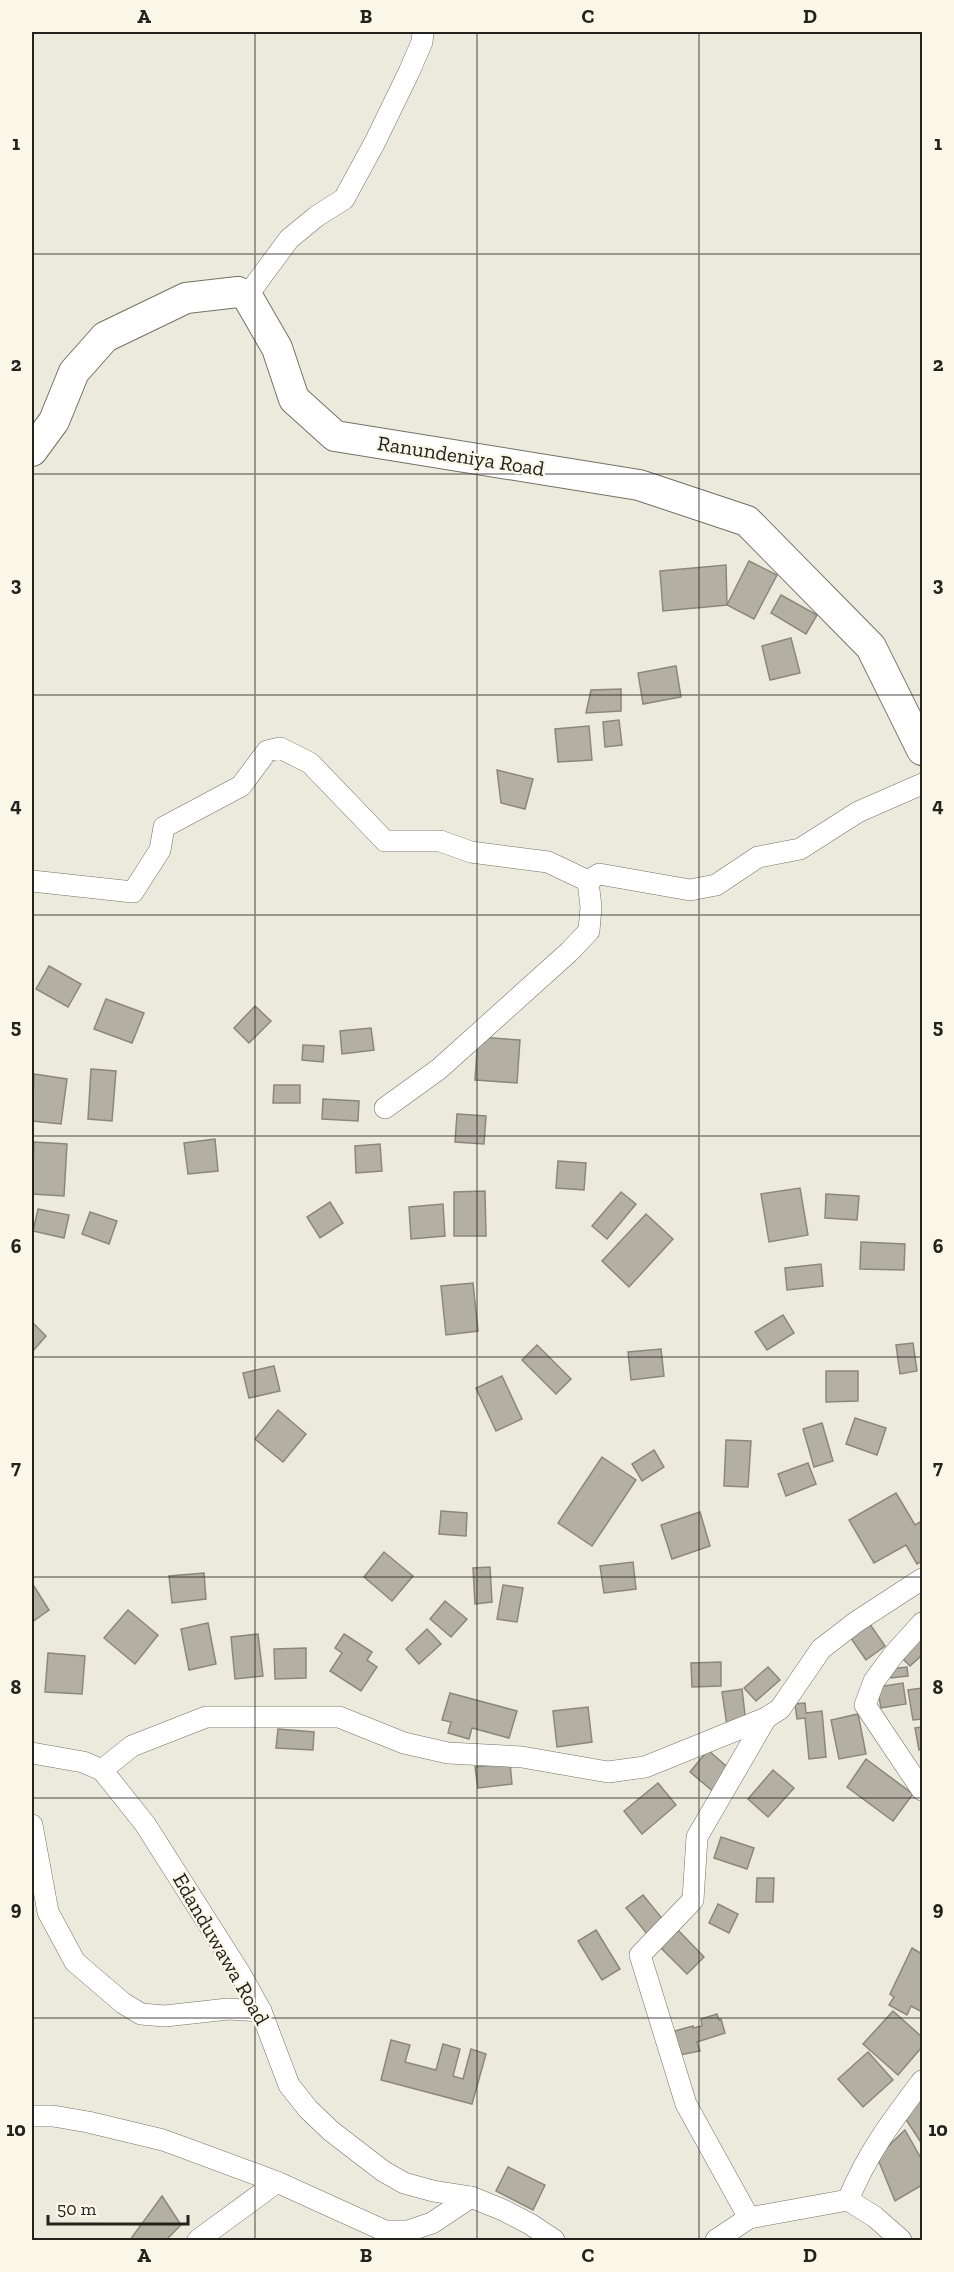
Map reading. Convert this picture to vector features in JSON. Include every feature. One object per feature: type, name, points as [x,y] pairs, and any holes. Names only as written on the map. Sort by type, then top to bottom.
[{"type":"main road","points":[[32,451],[54,421],[74,372],[105,337],[186,298],[238,292],[247,296]]},
{"type":"main road","name":"Ranundeniya Road","points":[[247,296],[277,348],[294,399],[334,436],[639,485],[747,521],[871,647],[922,750]]},
{"type":"street","points":[[247,296],[289,239],[317,216],[344,199],[409,72],[422,42],[423,32]]},
{"type":"street","points":[[32,881],[133,892],[160,850],[164,827],[241,786],[267,752],[280,748],[310,763],[385,841],[440,841],[471,852],[548,862],[588,881]]},
{"type":"street","points":[[588,881],[599,874],[690,890],[716,885],[758,857],[800,849],[858,812],[922,784]]},
{"type":"street","points":[[385,1108],[439,1069],[569,952],[589,931],[591,907],[588,881]]},
{"type":"street","points":[[32,1753],[83,1762],[102,1770],[132,1746],[206,1717],[339,1717],[404,1743],[448,1753],[522,1757],[608,1773],[645,1767],[766,1718],[780,1709],[821,1649],[856,1622],[922,1579]]},
{"type":"street","points":[[922,1623],[873,1682],[865,1705],[922,1790]]},
{"type":"street","points":[[749,2218],[686,2104],[640,1955],[693,1900],[697,1837],[766,1718]]},
{"type":"street","name":"Edanduwawa Road","points":[[102,1770],[145,1824],[241,1974],[261,2011],[289,2085],[308,2109],[331,2131],[383,2171],[404,2183],[433,2191],[471,2197],[521,2219],[554,2241]]},
{"type":"street","points":[[32,1825],[48,1912],[75,1962],[123,2002],[141,2013],[165,2016],[228,2009],[261,2011]]},
{"type":"street","points":[[848,2200],[882,2134],[922,2081]]},
{"type":"street","points":[[32,2116],[53,2116],[88,2122],[163,2140],[277,2182],[385,2231],[408,2231],[432,2223],[471,2197]]},
{"type":"street","points":[[198,2241],[277,2182]]},
{"type":"street","points":[[716,2241],[749,2218],[848,2200],[875,2217],[901,2241]]},
{"type":"building","points":[[749,561],[777,575],[754,619],[727,605]]},
{"type":"building","points":[[726,565],[727,605],[663,611],[660,571]]},
{"type":"building","points":[[781,595],[817,615],[806,634],[771,613]]},
{"type":"building","points":[[791,638],[800,673],[770,680],[762,646]]},
{"type":"building","points":[[676,666],[681,697],[643,704],[638,673]]},
{"type":"building","points":[[621,689],[621,711],[586,713],[591,690]]},
{"type":"building","points":[[619,720],[622,745],[605,747],[603,722]]},
{"type":"building","points":[[589,726],[592,760],[558,762],[555,729]]},
{"type":"building","points":[[497,770],[533,779],[525,809],[501,803]]},
{"type":"building","points":[[49,966],[81,984],[68,1007],[36,989]]},
{"type":"building","points":[[106,999],[144,1013],[132,1043],[94,1029]]},
{"type":"building","points":[[255,1006],[271,1021],[249,1043],[234,1028]]},
{"type":"building","points":[[371,1028],[374,1050],[342,1054],[340,1031]]},
{"type":"building","points":[[478,1037],[520,1040],[517,1083],[475,1080]]},
{"type":"building","points":[[303,1045],[324,1046],[323,1062],[302,1060]]},
{"type":"building","points":[[91,1069],[116,1071],[112,1121],[88,1119]]},
{"type":"building","points":[[34,1074],[67,1079],[61,1124],[32,1121]]},
{"type":"building","points":[[274,1085],[300,1085],[300,1103],[273,1103]]},
{"type":"building","points":[[323,1099],[359,1101],[358,1121],[322,1119]]},
{"type":"building","points":[[457,1114],[486,1116],[484,1144],[455,1142]]},
{"type":"building","points":[[215,1139],[218,1171],[188,1174],[184,1143]]},
{"type":"building","points":[[34,1142],[67,1144],[64,1196],[32,1194]]},
{"type":"building","points":[[380,1144],[382,1171],[356,1173],[355,1146]]},
{"type":"building","points":[[558,1161],[586,1163],[584,1190],[556,1188]]},
{"type":"building","points":[[800,1188],[808,1235],[769,1242],[761,1194]]},
{"type":"building","points":[[485,1191],[486,1236],[454,1236],[454,1192]]},
{"type":"building","points":[[621,1192],[636,1204],[607,1239],[592,1226]]},
{"type":"building","points":[[826,1194],[859,1196],[857,1220],[825,1218]]},
{"type":"building","points":[[330,1202],[343,1223],[320,1238],[307,1217]]},
{"type":"building","points":[[443,1204],[445,1236],[411,1239],[409,1207]]},
{"type":"building","points":[[38,1209],[69,1215],[64,1238],[33,1231]]},
{"type":"building","points":[[90,1212],[117,1221],[109,1244],[82,1234]]},
{"type":"building","points":[[646,1214],[673,1239],[629,1287],[602,1261]]},
{"type":"building","points":[[861,1242],[905,1244],[904,1270],[860,1269]]},
{"type":"building","points":[[821,1264],[823,1286],[787,1290],[785,1268]]},
{"type":"building","points":[[473,1283],[478,1331],[446,1335],[441,1286]]},
{"type":"building","points":[[783,1315],[794,1333],[767,1350],[755,1332]]},
{"type":"building","points":[[32,1322],[46,1336],[32,1352]]},
{"type":"building","points":[[913,1343],[917,1371],[900,1374],[896,1345]]},
{"type":"building","points":[[537,1345],[571,1379],[556,1394],[522,1360]]},
{"type":"building","points":[[661,1349],[664,1376],[631,1380],[628,1352]]},
{"type":"building","points":[[274,1366],[280,1391],[249,1398],[243,1373]]},
{"type":"building","points":[[826,1371],[858,1371],[858,1401],[826,1402]]},
{"type":"building","points":[[502,1376],[522,1419],[496,1431],[476,1388]]},
{"type":"building","points":[[278,1410],[306,1434],[283,1462],[255,1439]]},
{"type":"building","points":[[855,1418],[886,1428],[877,1455],[846,1444]]},
{"type":"building","points":[[822,1423],[833,1461],[814,1467],[803,1429]]},
{"type":"building","points":[[726,1440],[751,1441],[748,1487],[724,1486]]},
{"type":"building","points":[[654,1450],[664,1467],[642,1481],[632,1464]]},
{"type":"building","points":[[602,1457],[636,1480],[592,1546],[558,1523]]},
{"type":"building","points":[[808,1463],[816,1484],[786,1496],[778,1474]]},
{"type":"building","points":[[896,1493],[915,1525],[920,1522],[922,1526],[922,1561],[917,1564],[906,1545],[874,1563],[849,1520]]},
{"type":"building","points":[[441,1511],[467,1513],[466,1536],[439,1534]]},
{"type":"building","points":[[700,1512],[710,1546],[672,1559],[661,1525]]},
{"type":"building","points":[[384,1552],[413,1576],[392,1601],[364,1577]]},
{"type":"building","points":[[633,1562],[636,1589],[604,1593],[600,1566]]},
{"type":"building","points":[[490,1567],[492,1602],[475,1604],[473,1568]]},
{"type":"building","points":[[204,1573],[206,1599],[172,1603],[169,1576]]},
{"type":"building","points":[[32,1583],[49,1610],[32,1622]]},
{"type":"building","points":[[503,1585],[523,1588],[517,1622],[497,1619]]},
{"type":"building","points":[[445,1601],[467,1619],[451,1637],[430,1619]]},
{"type":"building","points":[[128,1610],[158,1635],[135,1664],[104,1638]]},
{"type":"building","points":[[867,1620],[885,1646],[866,1660],[848,1634]]},
{"type":"building","points":[[208,1623],[216,1664],[189,1670],[181,1629]]},
{"type":"building","points":[[427,1629],[441,1644],[419,1664],[406,1649]]},
{"type":"building","points":[[258,1634],[263,1676],[235,1679],[231,1637]]},
{"type":"building","points":[[344,1634],[372,1652],[367,1660],[377,1667],[361,1691],[330,1671],[342,1653],[335,1648]]},
{"type":"building","points":[[922,1637],[922,1660],[920,1657],[910,1666],[901,1657]]},
{"type":"building","points":[[306,1648],[306,1678],[275,1679],[274,1649]]},
{"type":"building","points":[[48,1653],[85,1656],[82,1694],[45,1692]]},
{"type":"building","points":[[721,1662],[721,1686],[692,1687],[691,1663]]},
{"type":"building","points":[[768,1667],[780,1680],[756,1701],[744,1688]]},
{"type":"building","points":[[907,1667],[908,1676],[891,1678],[890,1669]]},
{"type":"building","points":[[903,1683],[906,1704],[881,1708],[877,1687]]},
{"type":"building","points":[[922,1688],[922,1719],[913,1720],[908,1690]]},
{"type":"building","points":[[742,1689],[746,1723],[727,1726],[722,1692]]},
{"type":"building","points":[[450,1693],[517,1711],[509,1738],[472,1728],[469,1739],[448,1733],[451,1722],[442,1720]]},
{"type":"building","points":[[805,1703],[806,1713],[822,1711],[826,1757],[809,1759],[805,1718],[797,1719],[795,1704]]},
{"type":"building","points":[[588,1707],[592,1742],[557,1747],[553,1711]]},
{"type":"building","points":[[858,1714],[866,1754],[839,1759],[831,1720]]},
{"type":"building","points":[[922,1727],[922,1749],[919,1750],[915,1728]]},
{"type":"building","points":[[278,1729],[314,1732],[313,1750],[276,1748]]},
{"type":"building","points":[[708,1750],[733,1772],[715,1793],[690,1772]]},
{"type":"building","points":[[866,1759],[913,1794],[893,1821],[847,1787]]},
{"type":"building","points":[[510,1763],[512,1784],[478,1788],[475,1767]]},
{"type":"building","points":[[773,1770],[794,1788],[768,1817],[748,1799]]},
{"type":"building","points":[[658,1783],[676,1805],[642,1834],[624,1811]]},
{"type":"building","points":[[721,1837],[754,1848],[747,1869],[714,1858]]},
{"type":"building","points":[[757,1878],[774,1878],[773,1902],[756,1902]]},
{"type":"building","points":[[643,1895],[665,1922],[648,1935],[626,1908]]},
{"type":"building","points":[[718,1904],[738,1914],[729,1933],[709,1923]]},
{"type":"building","points":[[676,1928],[704,1957],[687,1974],[658,1945]]},
{"type":"building","points":[[596,1930],[620,1969],[602,1980],[578,1941]]},
{"type":"building","points":[[912,1948],[922,1954],[922,2012],[911,2006],[907,2015],[889,2005],[894,1997],[890,1994]]},
{"type":"building","points":[[893,2011],[922,2037],[922,2047],[898,2075],[863,2044]]},
{"type":"building","points":[[717,2014],[725,2033],[697,2042],[700,2051],[680,2055],[671,2032],[702,2026],[701,2019]]},
{"type":"building","points":[[391,2040],[410,2045],[405,2062],[436,2070],[443,2044],[460,2049],[453,2076],[463,2079],[471,2049],[486,2054],[472,2104],[381,2080]]},
{"type":"building","points":[[868,2052],[893,2080],[863,2107],[838,2079]]},
{"type":"building","points":[[922,2097],[922,2144],[901,2112]]},
{"type":"building","points":[[905,2130],[922,2160],[922,2185],[895,2201],[877,2157]]},
{"type":"building","points":[[508,2167],[545,2185],[533,2210],[496,2191]]},
{"type":"building","points":[[162,2196],[181,2225],[166,2240],[130,2240]]}]
